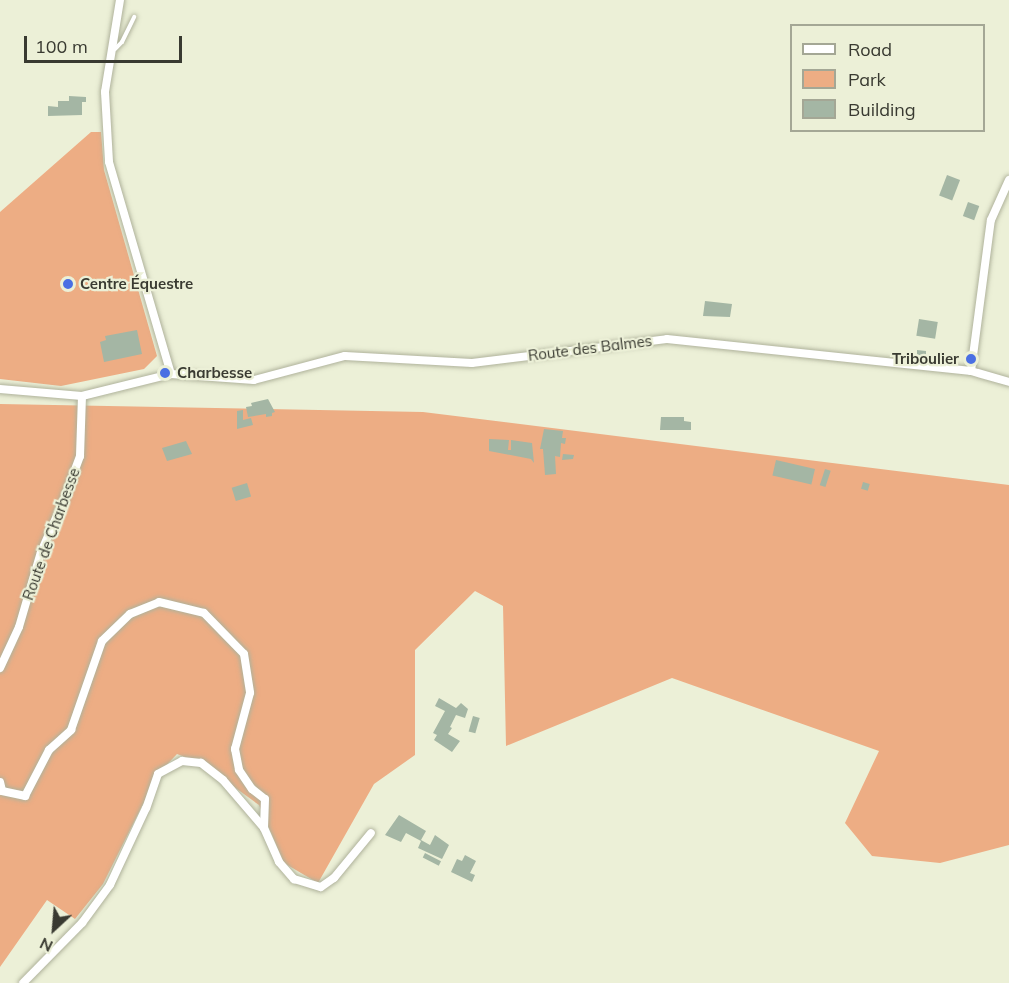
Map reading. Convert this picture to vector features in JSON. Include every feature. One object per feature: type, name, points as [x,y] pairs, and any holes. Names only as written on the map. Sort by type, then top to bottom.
[{"type":"street","points":[[120,0],[105,92],[109,162],[171,374]]},
{"type":"street","points":[[971,371],[992,220],[1009,180]]},
{"type":"street","name":"Route des Balmes","points":[[0,389],[82,396],[171,374],[254,380],[345,356],[472,363],[667,339],[971,371],[1009,382]]},
{"type":"street","name":"Route de Charbesse","points":[[0,668],[19,627],[41,552],[80,456],[82,396]]},
{"type":"street","points":[[0,782],[2,791],[25,796],[49,750],[71,730],[102,641],[130,615],[159,602],[204,614],[244,654],[250,693],[235,749],[239,770],[252,789],[265,799],[264,828]]},
{"type":"street","points":[[23,983],[82,923],[110,885],[146,808],[158,774],[182,761],[201,763],[223,780],[264,828],[279,862],[294,879],[321,887],[334,878],[371,833]]},
{"type":"lane","points":[[111,52],[122,42],[134,17]]},
{"type":"green space","name":"Centre Équestre","points":[[91,132],[101,132],[104,170],[157,356],[144,369],[61,386],[0,379],[0,212]]},
{"type":"green space","points":[[0,404],[423,412],[1009,485],[1009,845],[940,863],[872,856],[845,823],[879,751],[672,678],[506,746],[503,606],[475,591],[415,650],[415,755],[374,784],[318,883],[284,863],[259,805],[201,763],[177,754],[158,774],[103,884],[75,919],[47,900],[0,967]]},
{"type":"building","points":[[69,96],[86,97],[86,102],[82,102],[82,115],[48,116],[48,106],[58,107],[58,101],[69,101]]},
{"type":"building","points":[[947,175],[960,180],[952,201],[939,196]]},
{"type":"building","points":[[968,202],[979,206],[974,220],[963,216]]},
{"type":"building","points":[[705,301],[732,304],[730,317],[703,316]]},
{"type":"building","points":[[919,319],[938,322],[935,339],[916,336]]},
{"type":"building","points":[[137,330],[142,354],[104,362],[100,342],[106,340],[105,336]]},
{"type":"building","points":[[917,350],[926,351],[926,355],[917,355]]},
{"type":"building","points":[[268,399],[275,412],[272,416],[266,417],[266,414],[248,417],[246,407],[252,406],[251,403]]},
{"type":"building","points":[[243,410],[243,420],[251,418],[253,425],[237,429],[237,411]]},
{"type":"building","points":[[661,417],[684,417],[684,421],[691,422],[691,430],[660,430]]},
{"type":"building","points":[[544,429],[563,431],[562,438],[566,438],[565,444],[561,443],[560,457],[555,456],[556,474],[545,475],[543,449],[540,449]]},
{"type":"building","points":[[489,439],[509,440],[508,450],[511,450],[511,440],[532,443],[534,463],[531,459],[489,451]]},
{"type":"building","points":[[186,441],[192,454],[167,461],[162,448]]},
{"type":"building","points":[[563,454],[574,455],[573,459],[562,460]]},
{"type":"building","points":[[776,460],[815,469],[811,485],[772,476]]},
{"type":"building","points":[[825,469],[831,471],[825,487],[820,485]]},
{"type":"building","points":[[863,482],[870,484],[868,491],[861,489]]},
{"type":"building","points":[[247,483],[251,496],[236,501],[232,488]]},
{"type":"building","points":[[439,698],[456,708],[461,703],[468,709],[465,718],[456,715],[450,727],[452,728],[448,734],[460,741],[452,752],[434,740],[437,735],[433,733],[445,711],[435,706]]},
{"type":"building","points":[[473,716],[480,718],[475,733],[469,731]]},
{"type":"building","points":[[399,815],[426,831],[421,840],[430,845],[435,835],[449,845],[442,859],[418,848],[421,841],[406,833],[401,842],[385,835]]},
{"type":"building","points":[[425,853],[441,861],[439,866],[423,857]]},
{"type":"building","points":[[465,855],[476,861],[470,873],[475,875],[472,882],[451,872],[457,859],[462,861]]},
{"type":"place","name":"Centre Équestre","points":[[68,284]]},
{"type":"place","name":"Triboulier","points":[[971,359]]},
{"type":"place","name":"Charbesse","points":[[165,373]]}]
